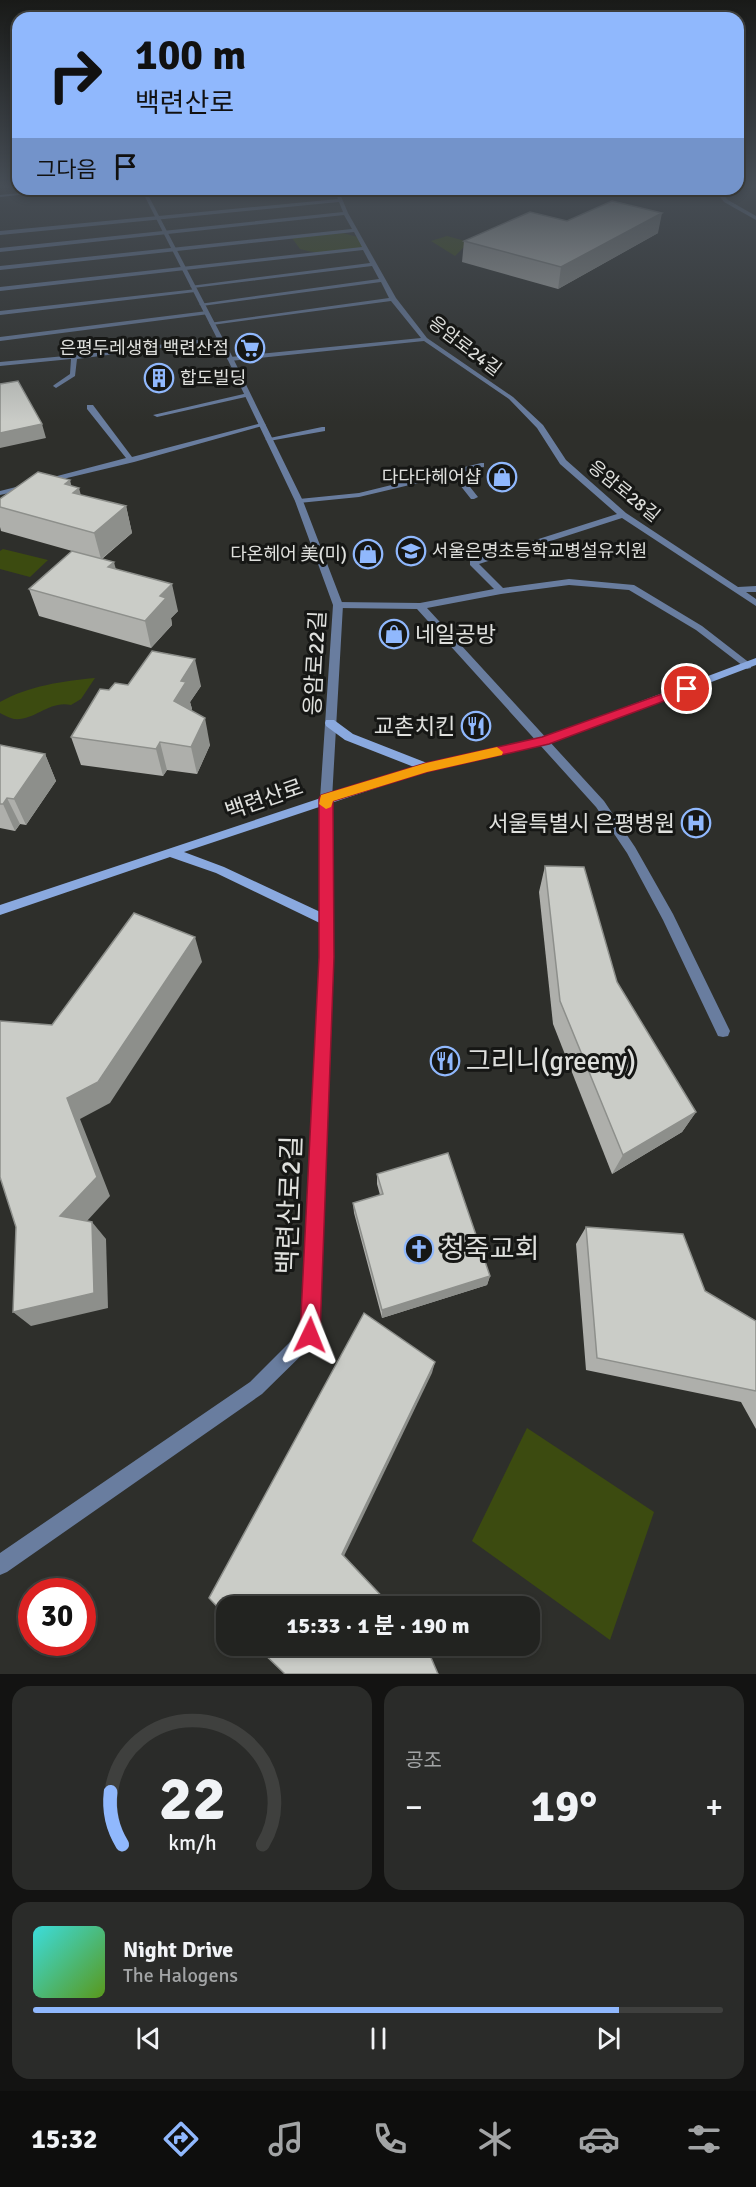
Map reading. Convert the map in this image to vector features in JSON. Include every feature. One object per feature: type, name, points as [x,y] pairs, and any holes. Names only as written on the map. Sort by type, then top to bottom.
[{"type":"main road","name":"백련산로","points":[[0,910],[426,767],[544,741],[752,664]]},
{"type":"main road","points":[[330,723],[349,738],[426,767]]},
{"type":"main road","points":[[169,852],[220,870],[326,921]]},
{"type":"street","points":[[0,268],[26,265]]},
{"type":"street","name":"응암로22길","points":[[182,265],[299,501],[338,605],[326,799]]},
{"type":"street","points":[[0,289],[217,265]]},
{"type":"street","points":[[0,313],[366,265]]},
{"type":"street","name":"응암로24길","points":[[375,265],[393,299],[425,339],[511,398]]},
{"type":"street","points":[[202,304],[384,280]]},
{"type":"street","points":[[212,323],[393,299]]},
{"type":"street","points":[[0,339],[207,313]]},
{"type":"street","points":[[0,364],[220,339]]},
{"type":"street","points":[[230,359],[425,339]]},
{"type":"street","points":[[56,386],[73,375],[74,357]]},
{"type":"street","points":[[156,416],[248,395]]},
{"type":"street","name":"응암로28길","points":[[511,398],[540,427],[563,462],[622,515],[756,603]]},
{"type":"street","points":[[90,407],[131,460]]},
{"type":"street","points":[[0,493],[262,425]]},
{"type":"street","points":[[269,439],[322,429]]},
{"type":"street","points":[[299,501],[359,495],[481,465]]},
{"type":"street","points":[[453,471],[474,497]]},
{"type":"street","points":[[501,591],[473,563],[622,515]]},
{"type":"street","name":"백련산로","points":[[338,605],[420,606],[501,591],[569,582],[631,587],[699,628],[752,664]]},
{"type":"street","points":[[735,590],[756,589]]},
{"type":"street","points":[[420,606],[600,804],[631,850],[668,918],[723,1031]]},
{"type":"street","name":"백련산로2길","points":[[0,1565],[256,1388],[310,1335],[326,921],[326,799]]},
{"type":"green space","points":[[3,549],[48,560],[30,577],[0,569],[0,551]]},
{"type":"green space","points":[[95,678],[81,699],[71,705],[56,705],[22,719],[14,719],[0,713],[0,702],[11,696],[34,688]]},
{"type":"green space","points":[[527,1428],[654,1512],[610,1640],[472,1541]]},
{"type":"building","points":[[18,381],[42,424],[0,433],[0,384]]},
{"type":"building","points":[[38,472],[70,480],[65,484],[79,488],[73,493],[126,506],[94,533],[0,507],[0,499]]},
{"type":"building","points":[[72,551],[114,562],[108,567],[172,584],[160,596],[166,598],[145,621],[29,589]]},
{"type":"building","points":[[152,651],[195,659],[181,681],[186,682],[174,701],[205,718],[191,747],[160,742],[156,749],[71,737],[100,689],[109,690],[115,683],[128,685]]},
{"type":"building","points":[[0,745],[45,754],[14,799],[7,798],[3,804],[0,804]]},
{"type":"building","points":[[545,866],[584,867],[617,982],[696,1112],[623,1155],[560,1001]]},
{"type":"building","points":[[134,913],[195,937],[98,1082],[67,1098],[97,1177],[60,1216],[92,1222],[94,1293],[13,1312],[16,1227],[0,1177],[0,1021],[52,1025]]},
{"type":"building","name":"청죽교회","points":[[448,1153],[490,1276],[382,1310],[353,1203],[383,1194],[377,1174]]},
{"type":"building","points":[[586,1227],[683,1234],[705,1291],[756,1321],[756,1391],[597,1358]]},
{"type":"building","points":[[364,1313],[435,1362],[342,1554],[382,1596],[216,1596],[216,1605],[209,1598]]},
{"type":"building","points":[[266,1656],[430,1656],[438,1674],[285,1674]]},
{"type":"slow traffic","points":[[326,804],[326,799],[426,767],[497,752]]},
{"type":"place","name":"은평두레생협 백련산점","points":[[250,348]]},
{"type":"place","name":"합도빌딩","points":[[159,378]]},
{"type":"place","name":"다다다헤어샵","points":[[502,477]]},
{"type":"place","name":"서울은명초등학교병설유치원","points":[[411,551]]},
{"type":"place","name":"다온헤어 美(미)","points":[[368,554]]},
{"type":"place","name":"네일공방","points":[[394,634]]},
{"type":"place","name":"교촌치킨","points":[[476,726]]},
{"type":"place","name":"서울특별시 은평병원","points":[[696,823]]},
{"type":"place","name":"그리니(greeny)","points":[[445,1061]]},
{"type":"place","name":"청죽교회","points":[[419,1249]]},
{"type":"route","points":[[310,1335],[326,957],[326,799],[426,767],[544,741],[687,689]]}]
